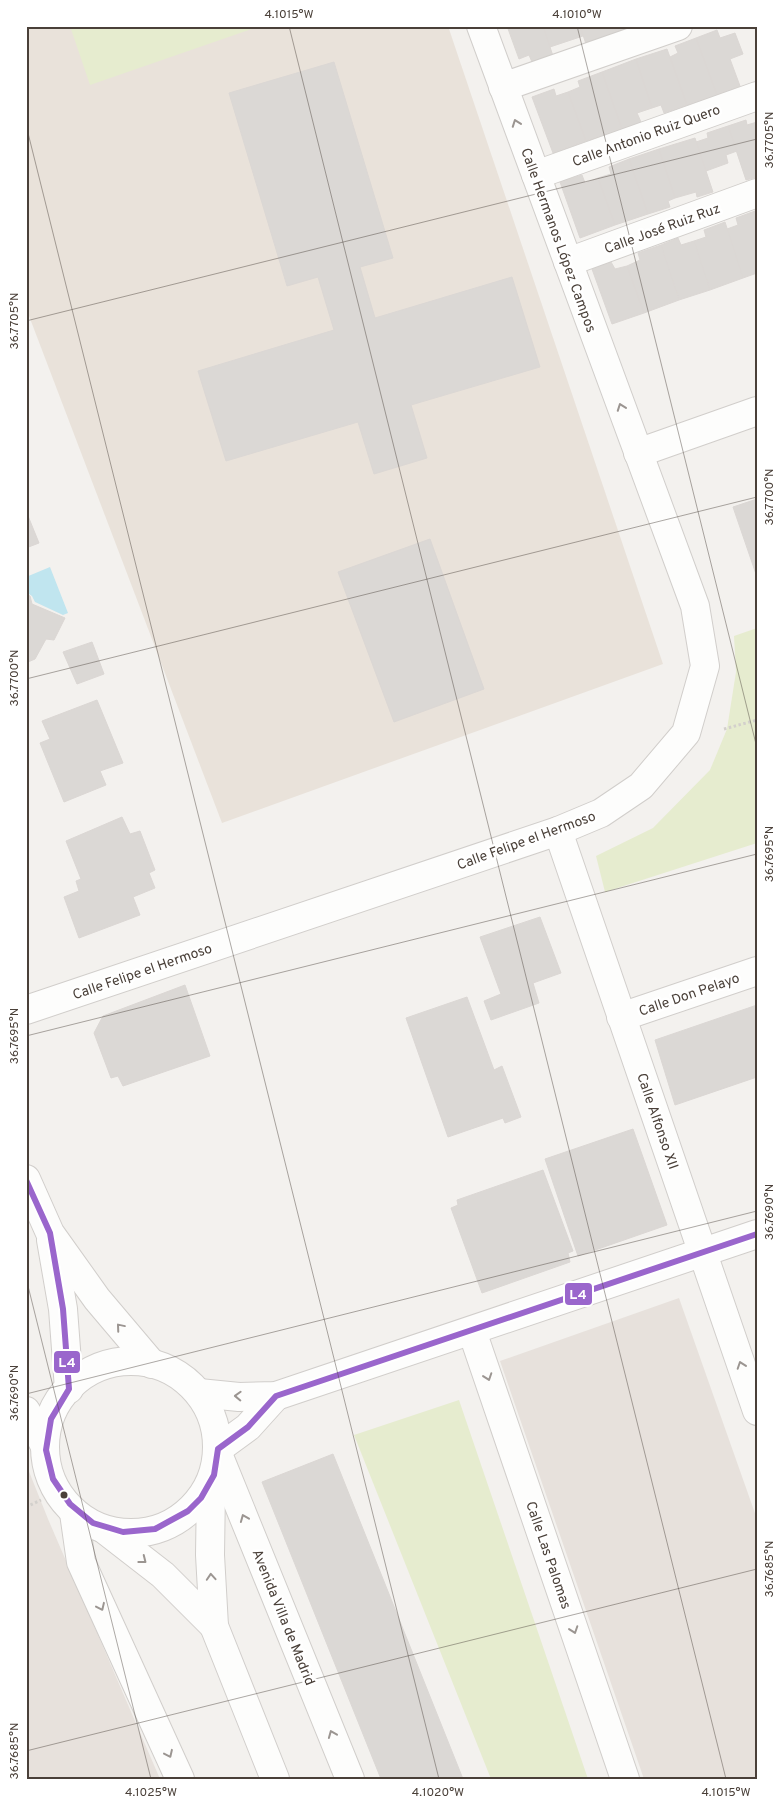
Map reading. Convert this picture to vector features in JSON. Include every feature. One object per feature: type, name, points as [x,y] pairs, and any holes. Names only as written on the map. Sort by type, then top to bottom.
[{"type":"street","name":"Calle Hermanos López Campos","points":[[481,26],[638,453]]},
{"type":"street","points":[[503,87],[678,26]]},
{"type":"street","name":"Calle Antonio Ruiz Quero","points":[[536,175],[757,96]]},
{"type":"street","name":"Calle José Ruiz Ruz","points":[[568,262],[757,193]]},
{"type":"street","points":[[638,453],[757,411]]},
{"type":"street","name":"Calle Felipe el Hermoso","points":[[27,1006],[558,832],[601,813],[641,786],[686,733],[705,666],[695,606],[638,453]]},
{"type":"street","name":"Calle Alfonso XII","points":[[558,832],[757,1411]]},
{"type":"street","name":"Calle Don Pelayo","points":[[621,1016],[757,971]]},
{"type":"street","points":[[26,1179],[50,1233],[97,1300],[152,1364]]},
{"type":"street","points":[[50,1233],[63,1309],[69,1389]]},
{"type":"street","points":[[199,1393],[239,1397],[276,1396],[757,1234]]},
{"type":"street","name":"Calle Las Palomas","points":[[472,1331],[625,1779]]},
{"type":"street","points":[[44,1446],[49,1420],[60,1397],[79,1378],[102,1366],[128,1361],[152,1364],[179,1376],[199,1393],[212,1416],[218,1452],[211,1488],[210,1555],[214,1626],[275,1779]]},
{"type":"street","points":[[218,1452],[248,1427],[276,1396]]},
{"type":"street","points":[[26,1411],[44,1446],[48,1470],[57,1492],[74,1513],[104,1530],[163,1575],[214,1626]]},
{"type":"street","name":"Avenida Villa de Madrid","points":[[218,1452],[350,1779]]},
{"type":"street","points":[[104,1530],[139,1534],[172,1524],[195,1506],[211,1488]]},
{"type":"street","points":[[74,1513],[81,1562],[180,1779]]},
{"type":"shaded area","points":[[26,26],[448,26],[663,664],[222,823],[26,308]]},
{"type":"shaded area","points":[[679,1298],[757,1519],[757,1779],[644,1779],[500,1361]]},
{"type":"shaded area","points":[[26,1464],[48,1519],[160,1779],[26,1779]]},
{"type":"green space","points":[[70,26],[260,26],[90,85]]},
{"type":"green space","points":[[757,628],[757,843],[605,892],[596,856],[653,828],[710,770],[727,729],[736,672],[734,636]]},
{"type":"green space","points":[[459,1400],[588,1779],[491,1779],[354,1435]]},
{"type":"water","points":[[50,567],[68,613],[63,615],[35,602],[32,596],[26,592],[26,577]]},
{"type":"building","points":[[507,26],[543,26],[553,56],[532,62],[529,55],[519,59]]},
{"type":"building","points":[[543,26],[580,26],[583,36],[550,47]]},
{"type":"building","points":[[580,26],[615,26],[617,33],[586,44]]},
{"type":"building","points":[[615,26],[634,26],[617,33]]},
{"type":"building","points":[[717,30],[720,38],[735,33],[743,54],[730,59],[740,86],[717,95],[696,38]]},
{"type":"building","points":[[696,38],[717,95],[687,105],[670,57],[678,53],[675,46]]},
{"type":"building","points":[[667,49],[687,105],[664,113],[661,105],[652,108],[636,59]]},
{"type":"building","points":[[636,59],[652,108],[637,113],[641,122],[622,129],[602,72]]},
{"type":"building","points":[[334,62],[393,258],[360,267],[375,318],[512,277],[540,367],[411,405],[427,458],[374,474],[358,422],[226,461],[198,371],[334,330],[318,277],[287,286],[229,93]]},
{"type":"building","points":[[602,72],[622,129],[586,141],[568,92],[580,87],[578,81]]},
{"type":"building","points":[[554,89],[556,96],[568,92],[586,141],[553,153],[532,97]]},
{"type":"building","points":[[746,120],[747,125],[757,122],[757,177],[746,180],[728,126]]},
{"type":"building","points":[[728,126],[737,151],[726,155],[728,163],[706,171],[696,142],[708,138],[707,133]]},
{"type":"building","points":[[695,138],[713,192],[697,197],[696,192],[675,198],[659,149]]},
{"type":"building","points":[[659,149],[675,198],[668,201],[670,207],[648,214],[629,159]]},
{"type":"building","points":[[629,159],[648,214],[615,225],[598,178],[611,174],[609,167]]},
{"type":"building","points":[[582,175],[585,183],[598,178],[615,225],[580,238],[560,182]]},
{"type":"building","points":[[755,211],[757,218],[757,273],[743,278],[727,229],[738,225],[736,218]]},
{"type":"building","points":[[725,222],[743,278],[710,290],[694,241],[706,237],[704,230]]},
{"type":"building","points":[[678,238],[681,245],[694,241],[710,290],[679,300],[661,245]]},
{"type":"building","points":[[661,245],[679,300],[644,313],[627,266],[640,260],[638,253]]},
{"type":"building","points":[[611,262],[615,269],[627,266],[644,313],[612,324],[592,269]]},
{"type":"building","points":[[757,499],[757,577],[733,507]]},
{"type":"building","points":[[26,511],[39,543],[26,548]]},
{"type":"building","points":[[430,539],[484,689],[394,722],[338,572]]},
{"type":"building","points":[[26,594],[30,596],[32,604],[65,618],[54,640],[46,639],[35,659],[28,662]]},
{"type":"building","points":[[92,642],[104,674],[77,684],[63,652]]},
{"type":"building","points":[[97,700],[123,763],[100,771],[106,785],[64,802],[40,743],[50,739],[42,721]]},
{"type":"building","points":[[122,817],[130,834],[140,831],[155,870],[149,873],[155,888],[133,897],[140,915],[79,938],[64,897],[79,891],[76,881],[81,879],[66,841]]},
{"type":"building","points":[[540,917],[561,973],[533,983],[539,1003],[491,1020],[484,1001],[501,994],[480,937]]},
{"type":"building","points":[[185,985],[210,1056],[123,1086],[118,1076],[111,1078],[94,1033],[103,1016]]},
{"type":"building","points":[[467,997],[494,1070],[502,1066],[521,1117],[505,1123],[503,1118],[448,1137],[406,1018]]},
{"type":"building","points":[[757,1005],[757,1077],[675,1105],[655,1040]]},
{"type":"building","points":[[633,1129],[667,1225],[578,1256],[545,1159]]},
{"type":"building","points":[[543,1170],[573,1251],[568,1253],[570,1262],[482,1293],[451,1208],[458,1205],[457,1200]]},
{"type":"building","points":[[333,1454],[463,1779],[381,1779],[262,1482]]},
{"type":"transit line","name":"L4","points":[[26,1180],[50,1233],[63,1309],[69,1389],[51,1419],[46,1450],[53,1479],[70,1504],[93,1523],[123,1532],[155,1529],[188,1511],[201,1498],[214,1475],[218,1449],[248,1427],[276,1396],[757,1234]]}]
